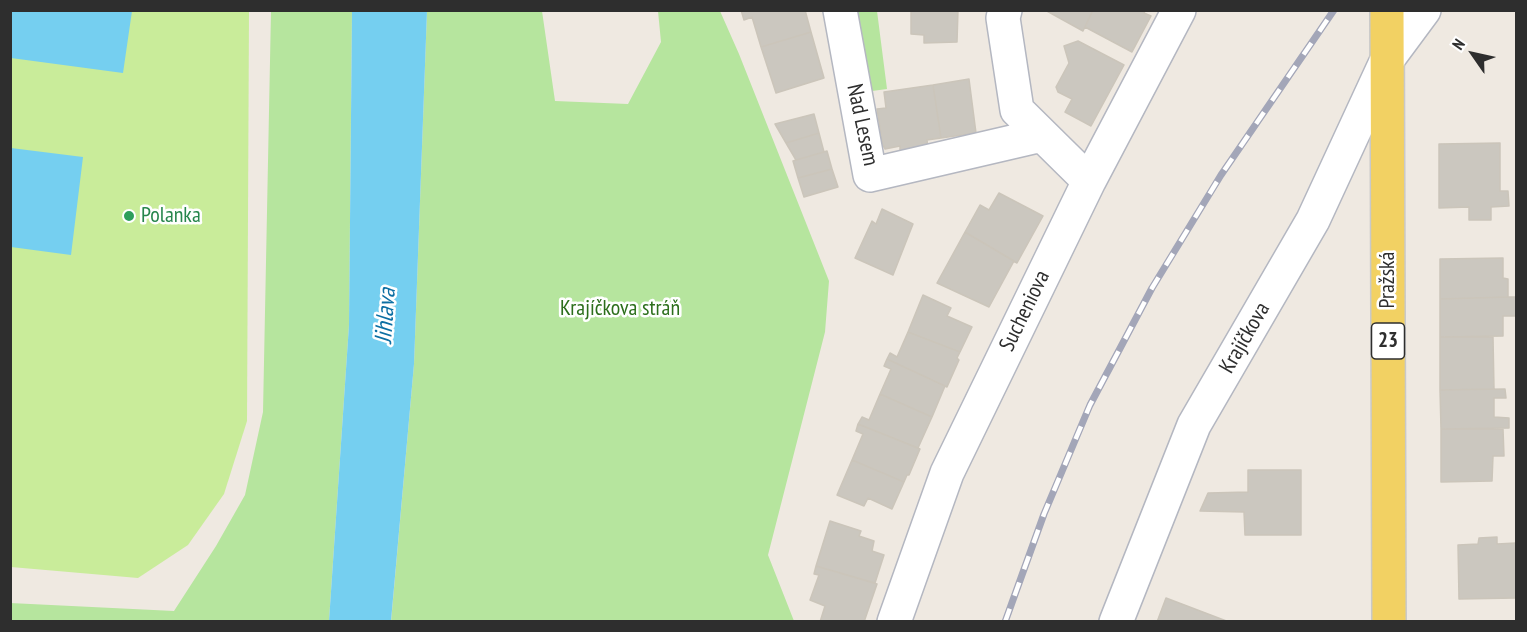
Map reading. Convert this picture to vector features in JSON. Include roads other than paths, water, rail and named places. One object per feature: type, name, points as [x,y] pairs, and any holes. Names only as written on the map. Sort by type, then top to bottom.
[{"type":"main road","name":"Pražská","points":[[1387,10],[1389,621]]},
{"type":"street","name":"Nad Lesem","points":[[840,10],[870,175],[1042,135]]},
{"type":"street","points":[[1005,10],[1003,18],[1017,110],[1089,181]]},
{"type":"street","name":"Sucheniova","points":[[894,621],[947,472],[1089,181],[1179,10]]},
{"type":"street","name":"Krajíčkova","points":[[1116,621],[1194,425],[1312,220],[1387,60],[1424,10]]},
{"type":"water","points":[[11,10],[132,11],[123,73],[11,58]]},
{"type":"water","name":"Jihlava","points":[[352,11],[427,11],[414,364],[391,621],[329,621],[349,325]]},
{"type":"water","points":[[11,148],[83,157],[71,255],[11,247]]},
{"type":"railway","points":[[1005,622],[1044,514],[1090,405],[1152,288],[1221,175],[1334,10]]},
{"type":"place","name":"Polanka","points":[[129,216]]},
{"type":"park label","name":"Krajíčkova stráň","points":[[620,309]]}]
